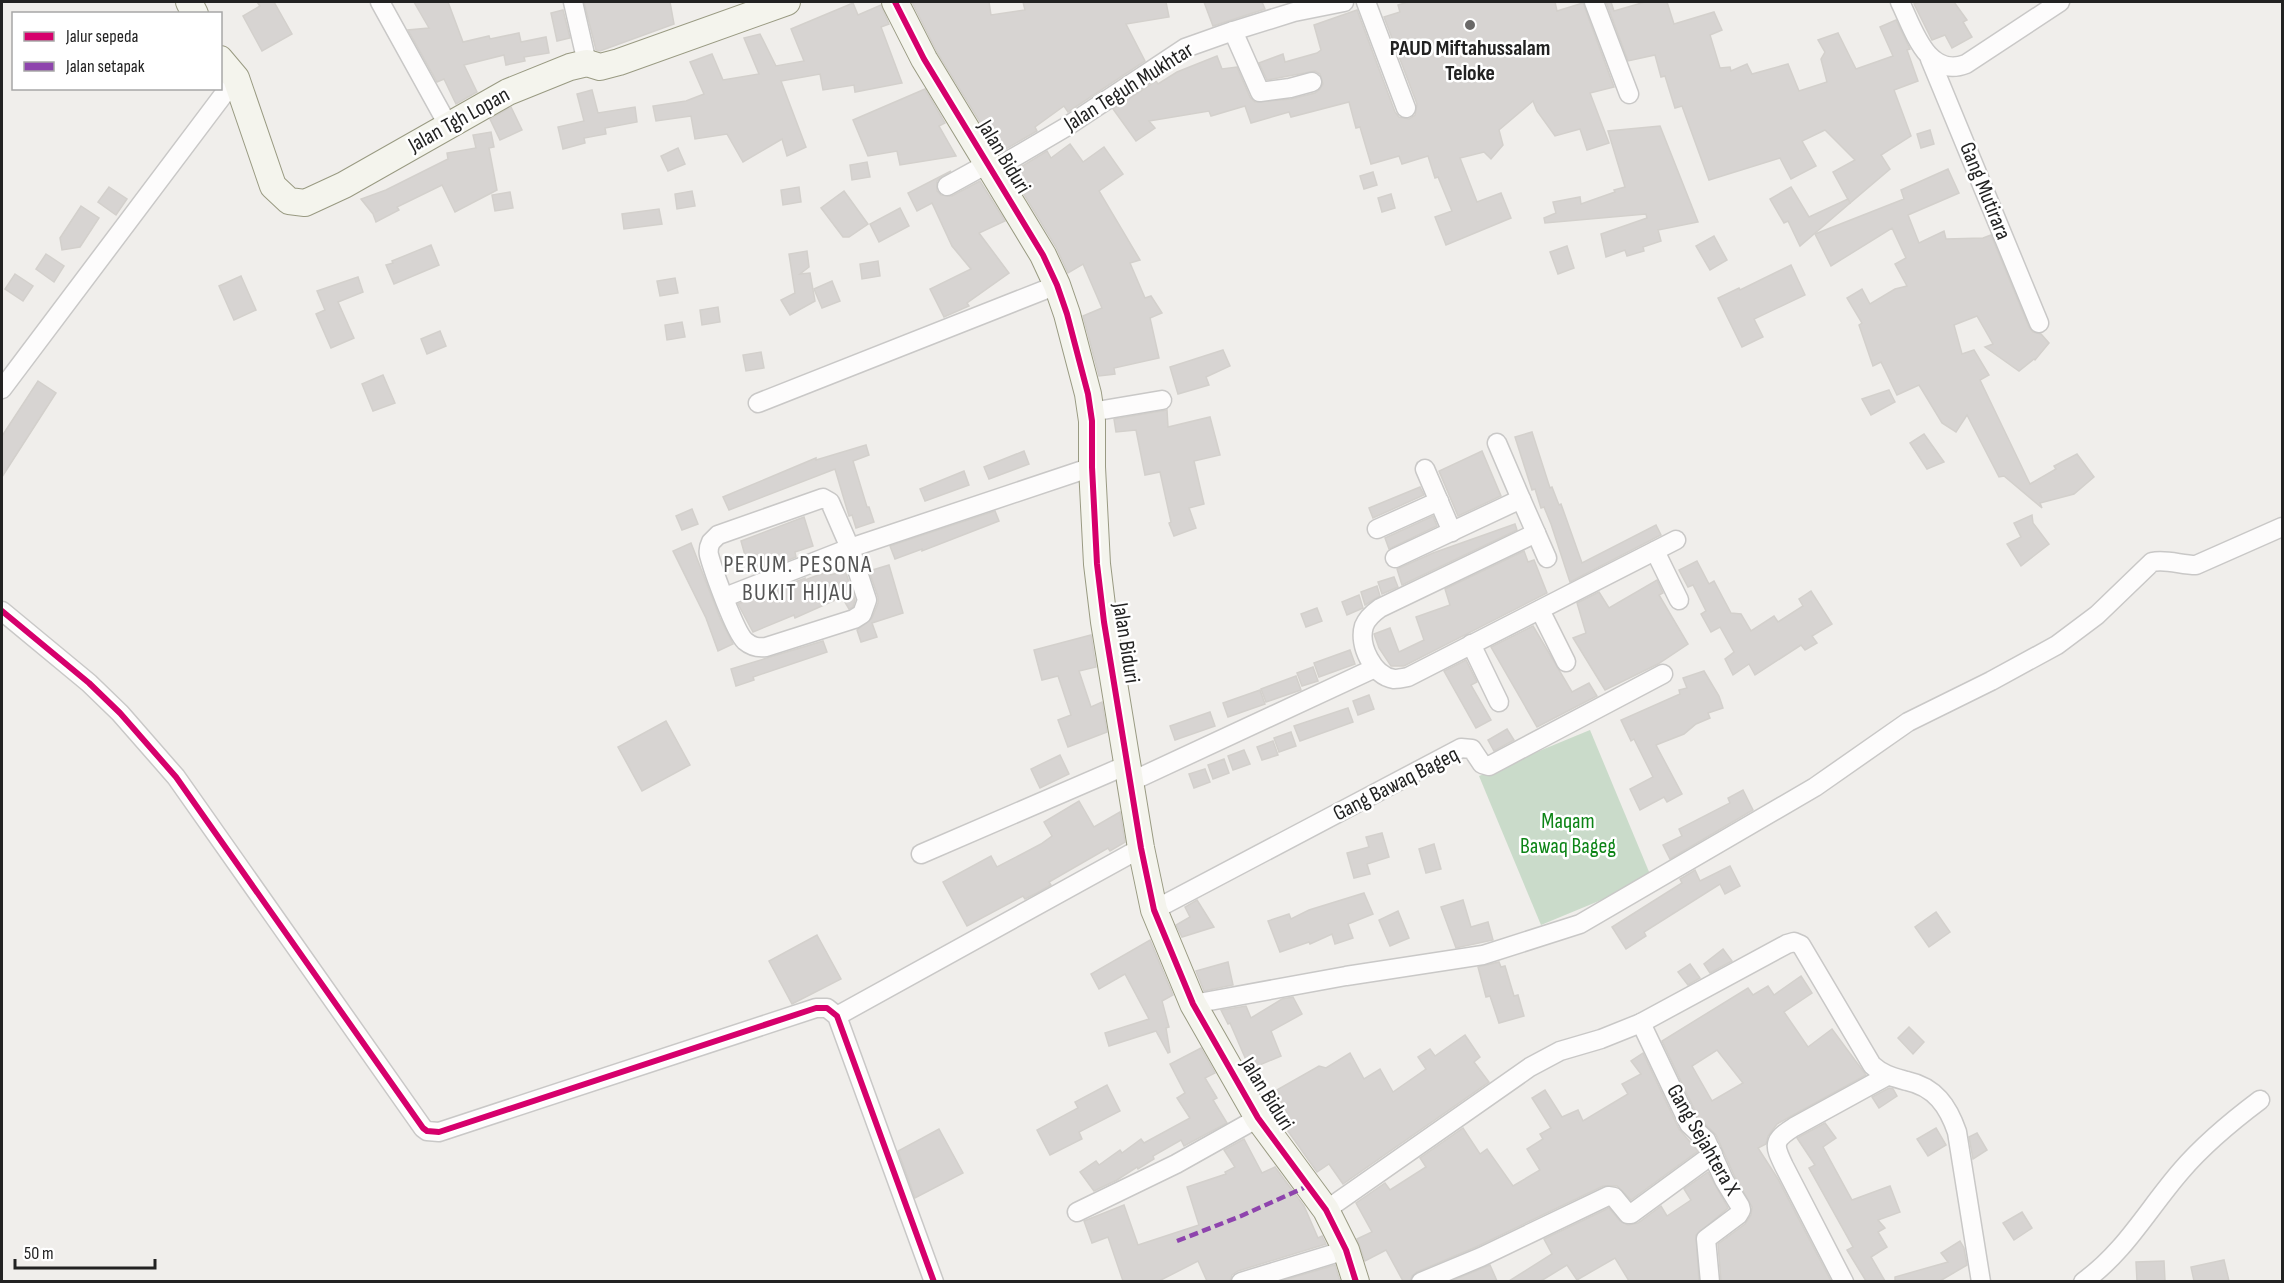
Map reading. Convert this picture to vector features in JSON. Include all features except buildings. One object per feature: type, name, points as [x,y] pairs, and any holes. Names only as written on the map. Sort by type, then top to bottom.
[{"type":"street","points":[[380,2],[448,125]]},
{"type":"street","points":[[573,2],[587,63]]},
{"type":"street","name":"Jalan Tgh Lopan","points":[[228,68],[273,186],[289,201],[305,203],[315,200],[508,92],[570,67],[587,63],[600,67],[619,62],[787,2]]},
{"type":"street","name":"Jalan Biduri","points":[[896,2],[924,59],[1043,255],[1057,285],[1082,367],[1091,412],[1097,564],[1104,622],[1141,848],[1154,910],[1193,1004],[1258,1118],[1326,1210],[1346,1250],[1356,1281]]},
{"type":"street","name":"Jalan Teguh Mukhtar","points":[[947,186],[989,168],[1066,127],[1185,48],[1294,12],[1344,2]]},
{"type":"street","points":[[1366,2],[1406,108]]},
{"type":"street","points":[[1594,2],[1629,94]]},
{"type":"street","points":[[1900,2],[1930,59],[1939,65],[1950,67],[1966,64],[2060,2]]},
{"type":"street","points":[[1233,31],[1260,92],[1312,82]]},
{"type":"street","name":"Gang Mutirara","points":[[1930,59],[2039,323]]},
{"type":"street","points":[[2,389],[213,90]]},
{"type":"street","points":[[758,403],[1057,285]]},
{"type":"street","points":[[1091,412],[1162,400]]},
{"type":"street","points":[[1497,443],[1547,558]]},
{"type":"street","points":[[725,597],[850,548],[1092,467]]},
{"type":"street","points":[[1425,469],[1452,532]]},
{"type":"street","points":[[824,498],[830,502],[850,548],[867,600],[862,614],[854,619],[759,648],[743,640],[725,597],[709,554],[711,542],[718,535],[824,498]]},
{"type":"street","points":[[1395,558],[1521,499]]},
{"type":"street","points":[[1377,529],[1438,501]]},
{"type":"street","points":[[1193,1004],[1346,976],[1483,955],[1580,924],[1815,787],[1908,722],[2057,645],[2097,615],[2152,562],[2163,560],[2196,565],[2283,527]]},
{"type":"street","points":[[1536,533],[1380,608],[1371,615],[1365,624],[1363,644],[1375,668],[1390,678],[1408,677],[1676,540]]},
{"type":"street","points":[[1655,551],[1679,600]]},
{"type":"street","points":[[1540,610],[1566,663]]},
{"type":"street","points":[[2,611],[89,683],[176,777],[427,1131],[439,1132],[816,1008],[827,1008],[837,1016],[934,1281]]},
{"type":"street","points":[[1471,644],[1499,702]]},
{"type":"street","points":[[921,854],[1129,774],[1375,668]]},
{"type":"street","name":"Gang Bawaq Bageq","points":[[1154,910],[1461,748],[1472,749],[1482,764],[1489,766],[1663,674]]},
{"type":"street","points":[[837,1016],[1141,848]]},
{"type":"street","points":[[1326,1210],[1530,1067],[1560,1051],[1601,1040],[1641,1023],[1794,942],[1801,945],[1872,1065],[1887,1076],[1910,1081],[1929,1090],[1951,1114],[1958,1132],[1981,1281]]},
{"type":"street","name":"Gang Sejahtera X","points":[[1641,1023],[1689,1124],[1706,1140],[1741,1210],[1738,1215],[1706,1239],[1710,1281]]},
{"type":"street","points":[[1844,1281],[1784,1166],[1776,1144],[1782,1135],[1794,1127],[1887,1076]]},
{"type":"street","points":[[2083,1281],[2123,1246],[2165,1190],[2200,1150],[2260,1100]]},
{"type":"street","points":[[1077,1212],[1176,1164],[1258,1118]]},
{"type":"street","points":[[1421,1281],[1481,1257],[1608,1196],[1614,1197],[1628,1214],[1631,1214],[1713,1154]]},
{"type":"street","points":[[1241,1281],[1346,1250]]},
{"type":"green space","name":"Maqam Bawaq Bageg","points":[[1590,730],[1652,879],[1541,925],[1479,776]]},
{"type":"marked path","points":[[1177,1241],[1308,1186]]},
{"type":"cycle path","points":[[895,2],[924,59],[1043,255],[1067,314],[1088,394],[1092,421],[1097,564],[1104,622],[1141,848],[1154,910],[1193,1004],[1258,1118],[1326,1210],[1346,1250],[1356,1282]]},
{"type":"cycle path","points":[[2,611],[89,683],[120,713],[176,777],[427,1131],[439,1132],[816,1008],[827,1008],[837,1016],[934,1282]]},
{"type":"place","name":"PAUD Miftahussalam Teloke","points":[[1470,25]]},
{"type":"district","name":"PERUM. PESONA BUKIT HIJAU","points":[[798,578]]}]
